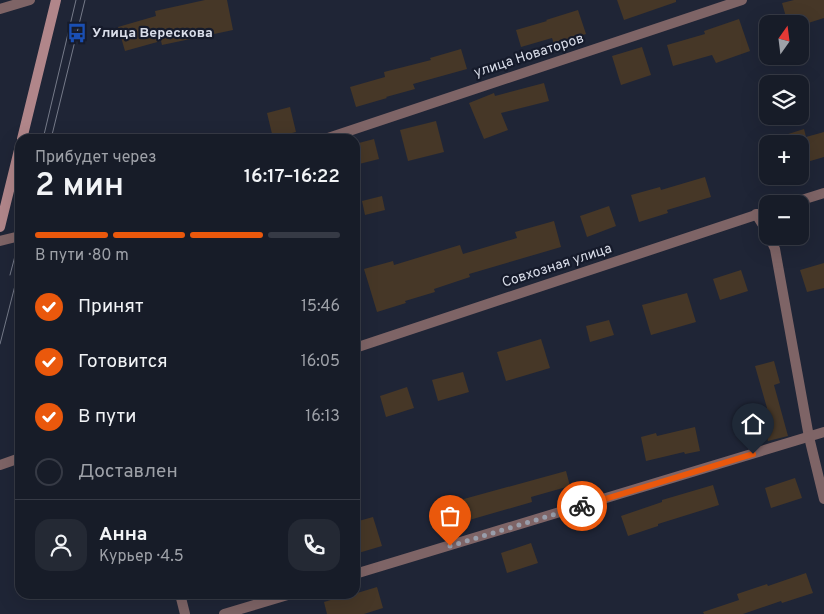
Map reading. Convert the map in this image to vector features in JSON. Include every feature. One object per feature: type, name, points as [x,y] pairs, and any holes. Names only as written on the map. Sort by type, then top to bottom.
[{"type":"main road","points":[[23,134],[56,0]]},
{"type":"main road","points":[[0,227],[15,166]]},
{"type":"street","points":[[0,10],[30,0]]},
{"type":"street","name":"улица Новаторов","points":[[340,134],[742,0]]},
{"type":"street","points":[[809,198],[824,193]]},
{"type":"street","name":"Совхозная улица","points":[[360,346],[759,213]]},
{"type":"street","points":[[756,214],[759,219]]},
{"type":"street","points":[[0,241],[15,237]]},
{"type":"street","points":[[773,245],[809,437],[824,499]]},
{"type":"street","points":[[360,572],[824,432]]},
{"type":"street","points":[[0,465],[15,460]]},
{"type":"street","points":[[182,599],[186,614]]},
{"type":"street","points":[[224,614],[274,599]]},
{"type":"building","points":[[205,0],[227,0],[233,30],[162,45],[161,41],[125,51],[118,27],[156,16],[155,11]]},
{"type":"building","points":[[617,0],[676,0],[676,2],[624,20]]},
{"type":"building","points":[[794,0],[824,0],[824,18],[809,23],[809,15],[785,15],[782,3]]},
{"type":"building","points":[[578,10],[586,34],[554,44],[552,38],[521,47],[516,30]]},
{"type":"building","points":[[739,19],[750,51],[716,63],[712,55],[673,66],[667,45],[705,34],[704,31]]},
{"type":"building","points":[[642,47],[651,75],[621,85],[612,56]]},
{"type":"building","points":[[461,49],[467,69],[413,84],[415,89],[356,107],[350,87],[385,77],[384,72],[431,60],[430,58]]},
{"type":"building","points":[[544,83],[549,101],[501,113],[508,130],[484,139],[469,103],[494,93],[495,96]]},
{"type":"building","points":[[290,107],[296,132],[272,134],[267,113]]},
{"type":"building","points":[[436,121],[444,152],[408,161],[400,130]]},
{"type":"building","points":[[804,129],[806,135],[785,135]]},
{"type":"building","points":[[824,132],[824,157],[809,161],[809,136]]},
{"type":"building","points":[[374,139],[379,159],[360,164],[360,143]]},
{"type":"building","points":[[705,177],[711,197],[667,210],[668,213],[639,222],[631,195],[660,187],[661,190]]},
{"type":"building","points":[[382,196],[385,210],[365,215],[362,201]]},
{"type":"building","points":[[609,206],[616,226],[587,237],[580,216]]},
{"type":"building","points":[[554,221],[561,247],[469,274],[470,277],[434,289],[435,292],[377,312],[364,269],[393,261],[394,265],[460,245],[463,254],[517,238],[515,232]]},
{"type":"building","points":[[824,263],[824,288],[807,292],[800,270]]},
{"type":"building","points":[[741,270],[748,291],[720,300],[713,279]]},
{"type":"building","points":[[687,293],[696,322],[651,335],[642,305]]},
{"type":"building","points":[[609,320],[614,335],[590,342],[586,326]]},
{"type":"building","points":[[541,339],[550,368],[506,381],[497,352]]},
{"type":"building","points":[[774,361],[780,383],[774,385],[788,436],[768,441],[760,410],[767,408],[755,366]]},
{"type":"building","points":[[463,372],[469,392],[438,401],[432,380]]},
{"type":"building","points":[[407,387],[414,408],[386,417],[380,396]]},
{"type":"building","points":[[695,427],[700,451],[685,454],[684,452],[646,461],[641,437],[656,433],[657,436]]},
{"type":"building","points":[[566,471],[570,486],[531,497],[532,502],[459,523],[453,502]]},
{"type":"building","points":[[795,478],[802,498],[771,508],[765,488]]},
{"type":"building","points":[[713,485],[719,505],[658,524],[658,526],[628,536],[621,516],[662,502],[662,500]]},
{"type":"building","points":[[373,517],[382,546],[360,553],[360,521]]},
{"type":"building","points":[[531,543],[538,563],[507,573],[501,553]]},
{"type":"building","points":[[806,573],[813,593],[782,603],[781,601],[743,614],[704,614],[703,612],[739,600],[737,594]]},
{"type":"building","points":[[377,587],[383,608],[364,614],[327,614],[324,602],[334,599],[360,599],[360,592]]},
{"type":"tram line","points":[[44,134],[76,0]]},
{"type":"tram line","points":[[52,134],[85,0]]},
{"type":"tram line","points":[[10,275],[15,256]]},
{"type":"tram line","points":[[0,344],[15,286]]},
{"type":"way so far","points":[[450,546],[582,506]]},
{"type":"place","name":"Улица Верескова","points":[[77,33]]},
{"type":"route","points":[[582,506],[753,454]]}]
